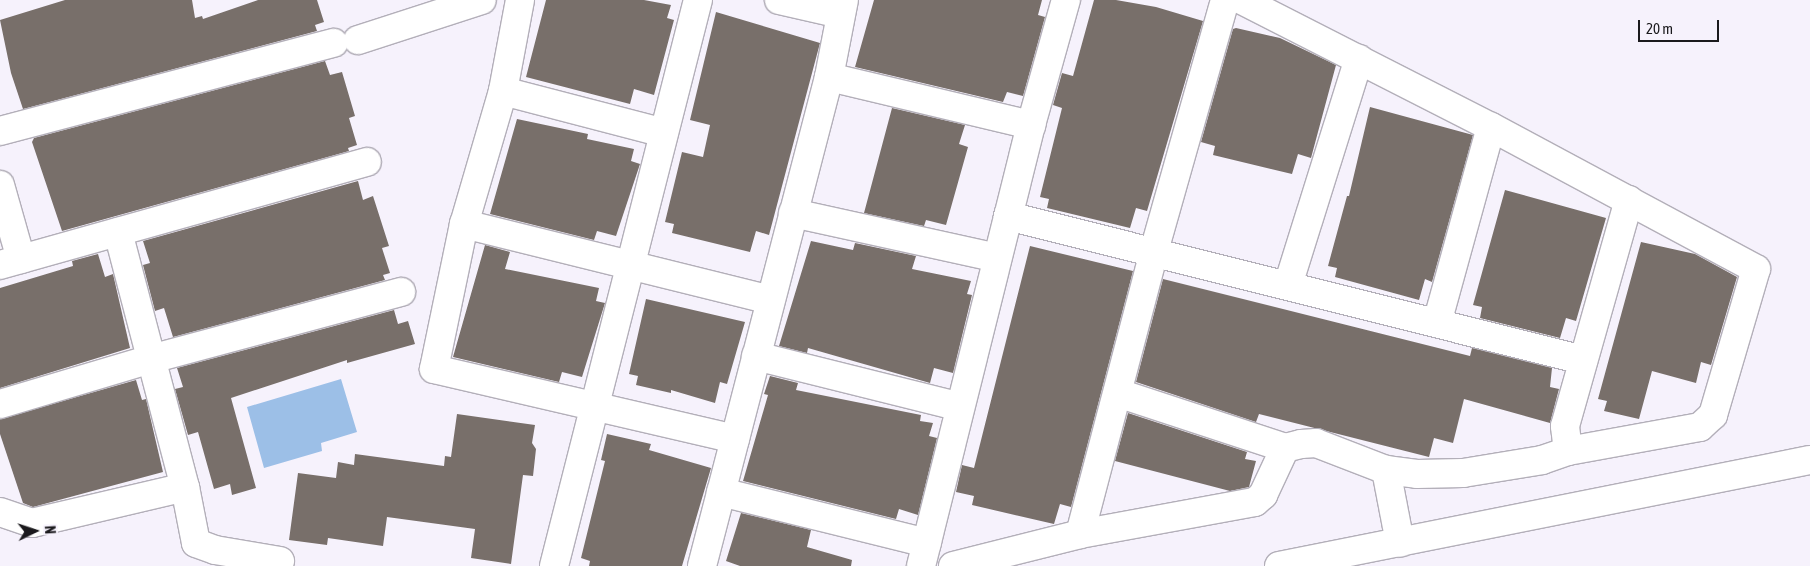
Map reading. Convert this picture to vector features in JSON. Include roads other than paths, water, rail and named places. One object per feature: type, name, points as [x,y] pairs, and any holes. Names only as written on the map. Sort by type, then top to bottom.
[{"type":"street","points":[[0,131],[346,41],[482,0]]},
{"type":"street","points":[[520,0],[503,90],[464,224],[434,369],[734,439]]},
{"type":"street","points":[[554,566],[698,0]]},
{"type":"street","points":[[702,566],[829,77],[842,7],[779,0]]},
{"type":"street","points":[[721,492],[924,554],[1031,125],[1066,0]]},
{"type":"street","points":[[1080,534],[1154,251],[1225,0]]},
{"type":"street","points":[[1118,393],[1285,448],[1316,443],[1386,470],[1417,474],[1463,473],[1542,460],[1568,452],[1700,427],[1713,415],[1756,269],[1491,127],[1242,0]]},
{"type":"street","points":[[1288,285],[1359,60]]},
{"type":"street","points":[[829,77],[1031,125]]},
{"type":"street","points":[[503,90],[664,133]]},
{"type":"street","points":[[1437,323],[1491,127]]},
{"type":"street","points":[[0,185],[11,262],[367,162]]},
{"type":"street","points":[[1568,452],[1565,426],[1629,200]]},
{"type":"street","points":[[793,213],[997,258]]},
{"type":"street","points":[[1008,216],[1154,251],[1583,360]]},
{"type":"street","points":[[464,224],[631,263],[770,300]]},
{"type":"street","points":[[118,232],[185,487],[196,543],[215,550],[280,561]]},
{"type":"street","points":[[0,404],[152,359],[401,292]]},
{"type":"street","points":[[756,356],[960,407]]},
{"type":"street","points":[[953,566],[1080,534],[1255,502],[1263,495],[1285,448]]},
{"type":"street","points":[[1279,566],[1810,460]]},
{"type":"street","points":[[1386,470],[1400,542]]},
{"type":"street","points":[[0,512],[32,524],[185,487]]},
{"type":"water","points":[[341,379],[357,432],[321,443],[322,451],[264,468],[247,407]]}]
